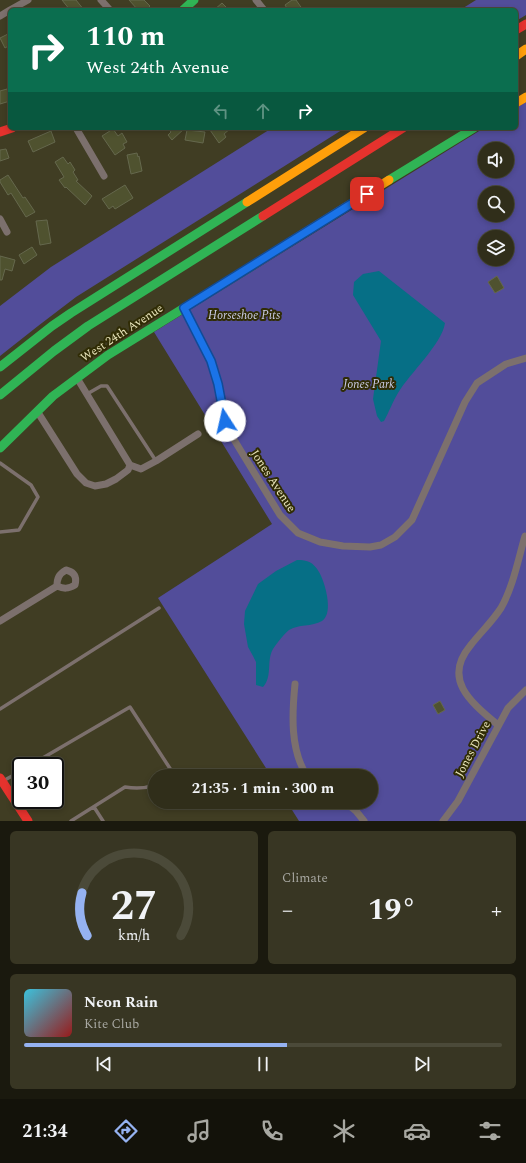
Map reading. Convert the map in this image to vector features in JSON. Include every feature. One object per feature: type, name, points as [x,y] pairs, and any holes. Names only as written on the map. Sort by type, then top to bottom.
[{"type":"main road","points":[[185,8],[194,0]]},
{"type":"main road","points":[[0,367],[52,326],[76,310],[361,130]]},
{"type":"main road","points":[[0,395],[54,351],[88,326],[400,130]]},
{"type":"main road","name":"West 24th Avenue","points":[[0,448],[53,396],[108,355],[471,130]]},
{"type":"main road","points":[[2,785],[28,821]]},
{"type":"street","points":[[14,8],[28,0]]},
{"type":"street","points":[[101,0],[108,8]]},
{"type":"street","points":[[256,0],[262,8]]},
{"type":"street","points":[[77,130],[104,176]]},
{"type":"street","points":[[0,219],[7,232]]},
{"type":"street","name":"Jones Avenue","points":[[184,308],[211,361],[218,384],[225,421],[233,438],[280,515],[298,533],[320,542],[344,546],[370,546],[381,544],[395,537],[412,520],[465,402],[477,384],[506,364],[526,358]]},
{"type":"street","points":[[76,378],[130,465],[141,469],[198,434]]},
{"type":"street","points":[[37,411],[86,484],[95,486],[106,484],[128,470],[130,465]]},
{"type":"street","points":[[498,725],[461,687],[458,676],[460,664],[469,647],[485,630],[508,593],[525,536]]},
{"type":"street","points":[[0,622],[57,586]]},
{"type":"street","points":[[294,684],[293,702],[295,748],[299,764],[302,769]]},
{"type":"street","name":"Jones Drive","points":[[443,821],[458,801],[508,708],[526,690]]},
{"type":"street","points":[[354,809],[364,821]]},
{"type":"lane","points":[[87,394],[101,386],[107,386],[156,461]]},
{"type":"lane","points":[[0,463],[32,485],[38,497],[19,530],[0,532]]},
{"type":"lane","points":[[0,709],[159,608]]},
{"type":"lane","points":[[45,757],[130,708],[170,769]]},
{"type":"lane","points":[[2,785],[12,778]]},
{"type":"lane","points":[[71,821],[125,787],[134,789],[148,788]]},
{"type":"lane","points":[[94,806],[103,821]]},
{"type":"green space","points":[[476,0],[526,0],[526,15],[518,20],[518,8],[463,8]]},
{"type":"green space","name":"Jones Park","points":[[526,102],[526,821],[299,821],[291,809],[378,809],[378,769],[267,769],[158,598],[272,524],[154,332],[481,130],[518,130],[518,107]]},
{"type":"green space","points":[[269,130],[342,130],[76,297],[0,356],[0,306],[51,267]]},
{"type":"water","points":[[379,271],[445,323],[438,340],[403,385],[384,421],[381,422],[377,416],[373,399],[381,341],[353,295],[354,282],[363,274]]},
{"type":"water","points":[[297,560],[310,562],[319,572],[326,590],[328,605],[326,617],[318,623],[289,630],[273,649],[266,683],[263,687],[256,685],[256,662],[248,647],[244,624],[245,611],[258,584],[276,571]]},
{"type":"building","points":[[62,0],[76,0],[82,8],[68,8]]},
{"type":"building","points":[[129,0],[144,0],[150,6],[148,8],[136,8]]},
{"type":"building","points":[[292,0],[296,0],[302,8],[287,8],[285,5]]},
{"type":"building","points":[[222,3],[227,8],[216,8]]},
{"type":"building","points":[[8,34],[8,46],[5,48],[0,38]]},
{"type":"building","points":[[7,89],[8,102],[0,104],[0,91]]},
{"type":"building","points":[[111,130],[114,130],[118,136],[122,133],[127,142],[123,144],[125,148],[115,155],[102,136]]},
{"type":"building","points":[[170,130],[183,130],[172,140],[168,135],[171,132]]},
{"type":"building","points":[[187,130],[205,132],[203,143],[185,140]]},
{"type":"building","points":[[210,130],[229,130],[224,134],[226,137],[219,143]]},
{"type":"building","points":[[51,131],[55,142],[33,152],[28,141]]},
{"type":"building","points":[[6,149],[9,158],[0,161],[0,150]]},
{"type":"building","points":[[137,153],[142,171],[131,174],[127,155]]},
{"type":"building","points":[[63,157],[68,164],[70,162],[75,170],[73,172],[78,180],[76,181],[92,196],[85,205],[66,187],[65,188],[59,180],[64,177],[55,162]]},
{"type":"building","points":[[8,175],[23,198],[25,197],[35,212],[26,217],[11,193],[8,195],[0,180]]},
{"type":"building","points":[[125,185],[133,198],[115,209],[113,206],[109,209],[102,199]]},
{"type":"building","points":[[47,220],[51,243],[40,245],[36,221]]},
{"type":"building","points":[[32,247],[37,255],[24,264],[19,255]]},
{"type":"building","points":[[0,256],[15,260],[12,271],[5,269],[2,280],[0,280]]},
{"type":"building","points":[[497,276],[504,288],[495,293],[488,282]]},
{"type":"building","points":[[440,701],[445,710],[438,714],[433,705]]},
{"type":"traffic: fast","points":[[185,8],[194,0]]},
{"type":"traffic: fast","points":[[389,180],[471,130]]},
{"type":"traffic: fast","points":[[0,367],[71,313],[247,202]]},
{"type":"traffic: fast","points":[[0,395],[54,351],[88,326],[263,216]]},
{"type":"traffic: fast","points":[[0,448],[53,396],[108,355],[255,264]]},
{"type":"traffic: slow","points":[[518,55],[526,49]]},
{"type":"traffic: slow","points":[[518,102],[526,97]]},
{"type":"traffic: slow","points":[[247,202],[361,130]]},
{"type":"traffic: slow","points":[[255,264],[389,180]]},
{"type":"traffic: jam","points":[[518,29],[526,24]]},
{"type":"traffic: jam","points":[[0,132],[8,129]]},
{"type":"traffic: jam","points":[[263,216],[400,130]]},
{"type":"traffic: jam","points":[[0,778],[28,821]]},
{"type":"route","points":[[225,421],[218,384],[211,361],[184,308],[367,194]]},
{"type":"park label","name":"Horseshoe Pits","points":[[244,315]]}]
